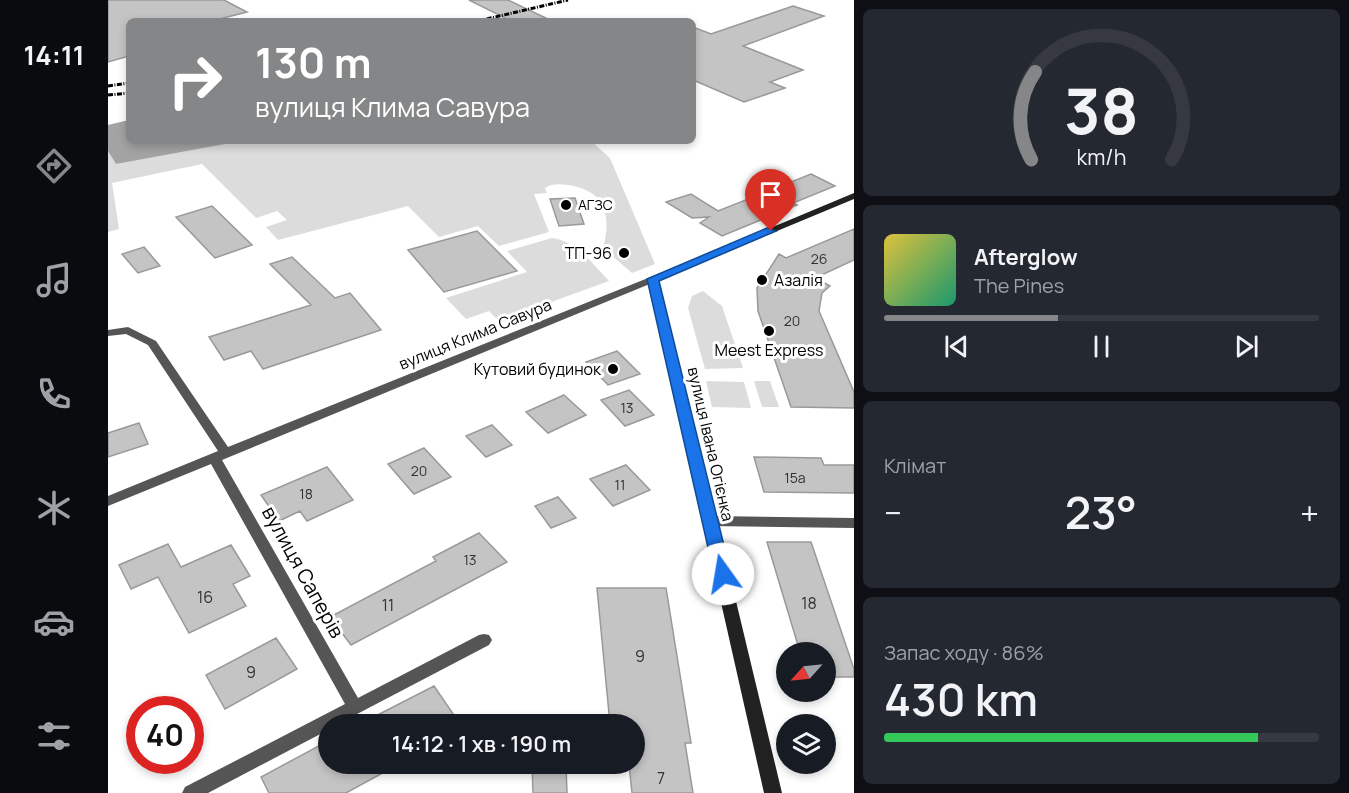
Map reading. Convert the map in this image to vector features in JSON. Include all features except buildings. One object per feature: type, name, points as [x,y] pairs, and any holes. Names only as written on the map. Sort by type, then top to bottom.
[{"type":"street","name":"вулиця Клима Савура","points":[[108,501],[854,196]]},
{"type":"street","name":"вулиця Івана Огієнка","points":[[653,279],[773,793]]},
{"type":"street","name":"вулиця Саперів","points":[[108,333],[128,330],[152,343],[220,455],[355,708]]},
{"type":"street","points":[[710,521],[854,523]]},
{"type":"street","points":[[191,793],[484,640]]},
{"type":"shaded area","points":[[126,121],[126,144],[225,144],[116,164],[108,151],[108,125]]},
{"type":"shaded area","points":[[214,144],[594,144],[610,158],[655,264],[632,273],[603,248],[607,225],[606,215],[598,199],[590,192],[562,184],[548,186],[545,188],[547,193],[534,194],[549,232],[499,246],[478,226],[439,237],[408,206],[278,240],[266,227],[287,220],[277,211],[256,218],[202,164],[112,183],[119,229],[108,232],[108,151],[116,164]]},
{"type":"shaded area","points":[[552,238],[576,248],[609,281],[499,321],[489,311],[466,319],[446,298],[527,272],[507,251]]},
{"type":"shaded area","points":[[703,291],[722,306],[743,368],[705,369],[688,308],[692,296]]},
{"type":"shaded area","points":[[706,381],[744,382],[751,408],[712,407]]},
{"type":"shaded area","points":[[754,381],[770,381],[779,407],[762,407]]},
{"type":"railway","points":[[491,18],[568,0]]},
{"type":"railway","points":[[108,86],[126,83]]},
{"type":"railway","points":[[108,95],[126,93]]},
{"type":"place","name":"АГЗС","points":[[566,205]]},
{"type":"place","name":"ТП-96","points":[[624,253]]},
{"type":"place","name":"Азалія","points":[[762,280]]},
{"type":"place","name":"Meest Express","points":[[769,331]]},
{"type":"place","name":"Кутовий будинок","points":[[613,369]]},
{"type":"route","points":[[723,574],[653,279],[771,231]]}]
